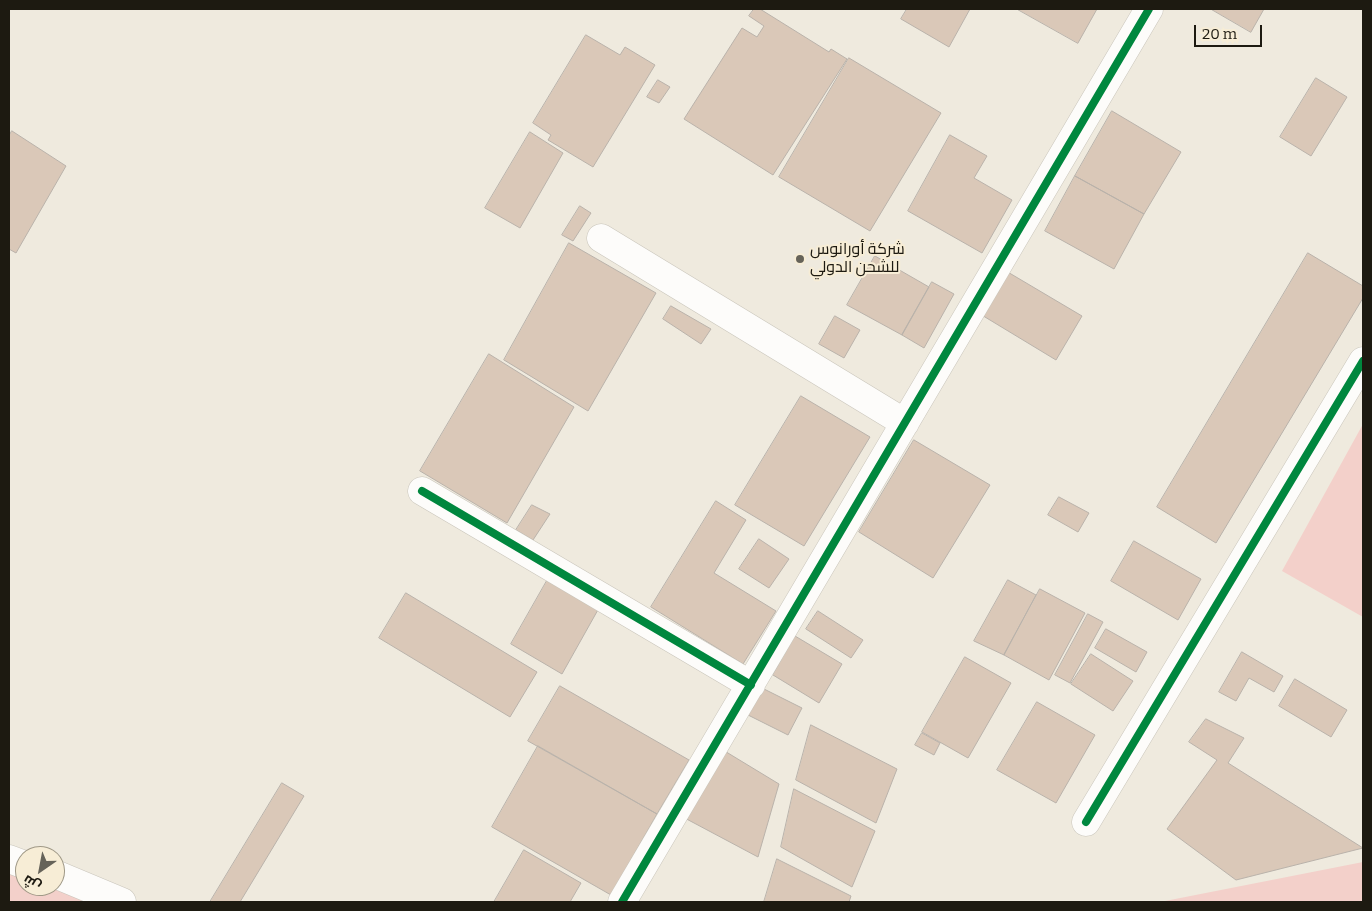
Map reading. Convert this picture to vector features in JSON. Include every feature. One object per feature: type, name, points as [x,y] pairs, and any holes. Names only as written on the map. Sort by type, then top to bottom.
[{"type":"street","points":[[622,902],[1149,9]]},
{"type":"street","points":[[601,238],[905,423]]},
{"type":"street","points":[[1086,822],[1363,361]]},
{"type":"street","points":[[422,491],[751,685]]},
{"type":"street","points":[[65,878],[122,902]]},
{"type":"shaded area","points":[[1363,424],[1363,617],[1282,571]]},
{"type":"shaded area","points":[[1363,862],[1363,902],[1160,902]]},
{"type":"shaded area","points":[[9,869],[15,871],[15,896],[65,896],[65,890],[98,902],[9,902]]},
{"type":"building","points":[[754,9],[760,9],[829,52],[831,49],[847,59],[773,175],[684,119],[742,28],[757,37],[764,26],[749,16]]},
{"type":"building","points":[[907,9],[970,9],[949,47],[901,19]]},
{"type":"building","points":[[1017,9],[1097,9],[1078,43]]},
{"type":"building","points":[[1211,9],[1264,9],[1251,32]]},
{"type":"building","points":[[586,35],[620,55],[625,47],[655,65],[593,167],[548,140],[551,135],[533,123]]},
{"type":"building","points":[[849,58],[941,113],[870,231],[779,177]]},
{"type":"building","points":[[1316,78],[1347,97],[1311,156],[1280,137]]},
{"type":"building","points":[[658,80],[670,87],[659,103],[647,97]]},
{"type":"building","points":[[1112,111],[1181,152],[1144,214],[1075,176]]},
{"type":"building","points":[[12,131],[66,166],[16,253],[9,249],[9,136]]},
{"type":"building","points":[[530,132],[563,153],[520,228],[485,208]]},
{"type":"building","points":[[950,135],[987,156],[974,178],[1012,200],[982,253],[908,211]]},
{"type":"building","points":[[1075,176],[1144,214],[1114,269],[1045,231]]},
{"type":"building","points":[[580,206],[591,213],[573,241],[562,235]]},
{"type":"building","points":[[569,243],[656,293],[588,411],[504,360]]},
{"type":"building","points":[[1308,253],[1363,286],[1363,298],[1216,543],[1157,507]]},
{"type":"building","points":[[875,256],[929,287],[902,335],[847,305]]},
{"type":"building","points":[[1006,271],[1082,316],[1056,360],[980,314]]},
{"type":"building","points":[[932,282],[954,294],[924,348],[902,335]]},
{"type":"building","points":[[671,306],[711,329],[701,344],[663,319]]},
{"type":"building","points":[[835,316],[860,330],[844,358],[819,344]]},
{"type":"building","points":[[489,354],[574,407],[507,523],[420,471]]},
{"type":"building","points":[[801,396],[870,437],[804,546],[735,505]]},
{"type":"building","points":[[914,440],[990,485],[933,578],[859,532]]},
{"type":"building","points":[[1059,497],[1089,513],[1078,532],[1048,515]]},
{"type":"building","points":[[716,501],[746,520],[714,573],[776,611],[743,664],[651,607]]},
{"type":"building","points":[[532,505],[550,514],[533,540],[516,530]]},
{"type":"building","points":[[759,539],[789,559],[769,588],[739,569]]},
{"type":"building","points":[[1134,541],[1201,579],[1178,620],[1111,581]]},
{"type":"building","points":[[548,579],[599,608],[562,674],[511,644]]},
{"type":"building","points":[[1008,580],[1036,595],[1004,655],[974,641]]},
{"type":"building","points":[[1040,589],[1085,613],[1049,680],[1004,655]]},
{"type":"building","points":[[406,593],[537,672],[510,717],[379,638]]},
{"type":"building","points":[[818,611],[863,640],[851,658],[806,629]]},
{"type":"building","points":[[1088,614],[1103,622],[1070,683],[1055,675]]},
{"type":"building","points":[[1106,629],[1147,652],[1136,672],[1095,648]]},
{"type":"building","points":[[795,636],[842,664],[819,703],[773,675]]},
{"type":"building","points":[[1242,652],[1283,676],[1274,692],[1249,678],[1236,701],[1219,692]]},
{"type":"building","points":[[1091,654],[1133,681],[1113,711],[1071,684]]},
{"type":"building","points":[[965,657],[1011,683],[968,758],[922,732]]},
{"type":"building","points":[[1295,679],[1347,710],[1331,737],[1279,706]]},
{"type":"building","points":[[560,686],[689,760],[657,814],[528,741]]},
{"type":"building","points":[[758,686],[802,708],[788,735],[744,713]]},
{"type":"building","points":[[1037,702],[1095,735],[1056,803],[997,770]]},
{"type":"building","points":[[1206,719],[1244,738],[1228,763],[1363,848],[1236,880],[1167,829],[1217,760],[1189,742]]},
{"type":"building","points":[[811,725],[897,769],[876,823],[796,780]]},
{"type":"building","points":[[922,733],[940,743],[934,755],[915,745]]},
{"type":"building","points":[[538,746],[657,814],[611,895],[492,827]]},
{"type":"building","points":[[718,747],[779,784],[758,857],[679,815]]},
{"type":"building","points":[[282,783],[304,796],[240,902],[210,902]]},
{"type":"building","points":[[794,789],[875,831],[852,887],[781,847]]},
{"type":"building","points":[[524,850],[581,883],[570,902],[494,902]]},
{"type":"building","points":[[777,859],[851,896],[849,902],[764,902]]},
{"type":"cycle path","points":[[622,902],[1149,9]]},
{"type":"cycle path","points":[[1086,822],[1363,361]]},
{"type":"cycle path","points":[[422,491],[751,685]]},
{"type":"place","name":"شركة أورانوس للشحن الدولي","points":[[800,259]]}]
